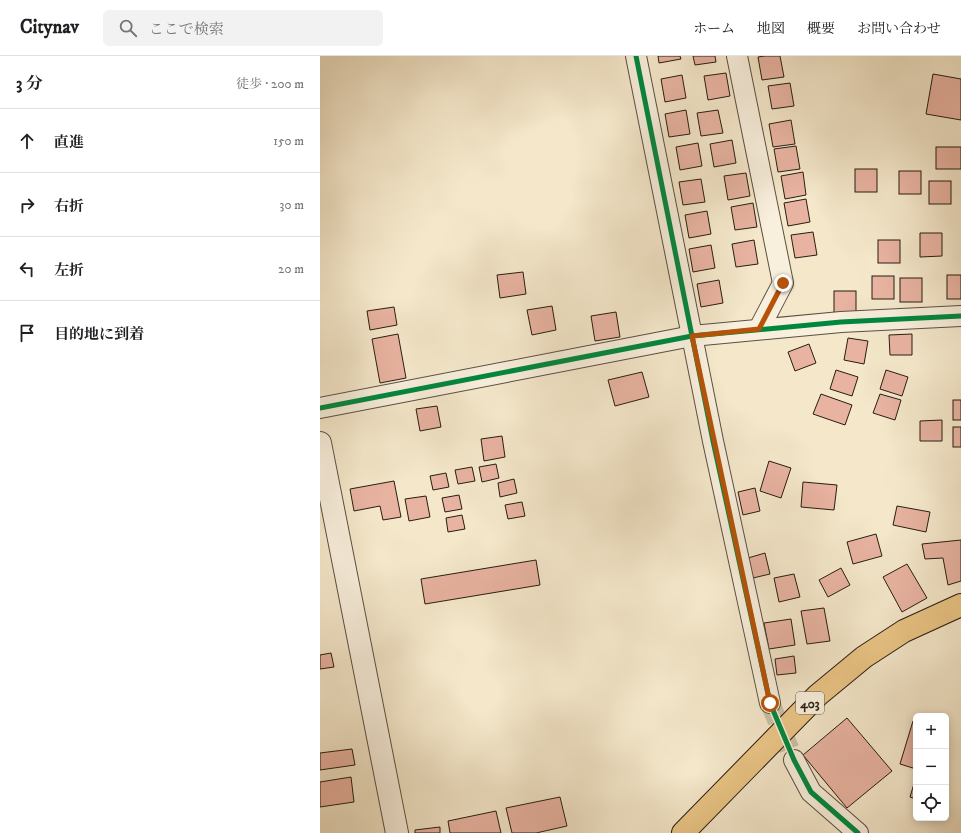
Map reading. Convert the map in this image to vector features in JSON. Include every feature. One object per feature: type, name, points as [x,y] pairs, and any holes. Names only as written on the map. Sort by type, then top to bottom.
[{"type":"highway","name":"403","points":[[683,833],[818,695],[864,657],[904,631],[961,605]]},
{"type":"street","points":[[636,56],[692,336],[770,703]]},
{"type":"street","points":[[736,56],[783,283],[759,329]]},
{"type":"street","points":[[320,408],[692,336],[759,329],[961,316]]},
{"type":"street","points":[[320,443],[397,833]]},
{"type":"street","points":[[794,760],[811,792],[858,833]]},
{"type":"building","points":[[658,56],[680,56],[681,59],[659,63]]},
{"type":"building","points":[[693,56],[715,56],[716,62],[695,65]]},
{"type":"building","points":[[780,56],[784,77],[762,80],[758,57]]},
{"type":"building","points":[[726,73],[730,96],[708,100],[704,76]]},
{"type":"building","points":[[933,74],[961,79],[961,120],[926,114]]},
{"type":"building","points":[[682,75],[686,98],[665,102],[661,79]]},
{"type":"building","points":[[790,83],[794,106],[772,109],[768,86]]},
{"type":"building","points":[[686,110],[690,134],[669,137],[665,114]]},
{"type":"building","points":[[718,110],[723,133],[701,136],[697,113]]},
{"type":"building","points":[[791,120],[795,144],[773,147],[769,124]]},
{"type":"building","points":[[732,140],[736,163],[714,167],[710,144]]},
{"type":"building","points":[[698,143],[702,166],[680,170],[676,147]]},
{"type":"building","points":[[796,146],[800,169],[778,172],[774,149]]},
{"type":"building","points":[[936,147],[961,147],[961,169],[936,169]]},
{"type":"building","points":[[855,169],[877,169],[877,192],[855,192]]},
{"type":"building","points":[[899,171],[921,171],[921,194],[899,194]]},
{"type":"building","points":[[803,172],[806,195],[785,199],[781,176]]},
{"type":"building","points":[[746,173],[750,196],[728,200],[724,176]]},
{"type":"building","points":[[701,179],[705,202],[683,205],[679,182]]},
{"type":"building","points":[[929,181],[951,181],[951,204],[929,204]]},
{"type":"building","points":[[806,199],[810,222],[788,226],[784,203]]},
{"type":"building","points":[[753,203],[757,227],[735,230],[731,207]]},
{"type":"building","points":[[707,211],[711,234],[689,238],[685,215]]},
{"type":"building","points":[[813,232],[817,255],[795,258],[791,235]]},
{"type":"building","points":[[920,233],[942,233],[942,256],[920,257]]},
{"type":"building","points":[[754,240],[758,264],[736,267],[732,244]]},
{"type":"building","points":[[878,240],[900,240],[900,263],[878,263]]},
{"type":"building","points":[[711,245],[715,268],[693,272],[689,249]]},
{"type":"building","points":[[523,272],[526,294],[500,298],[497,275]]},
{"type":"building","points":[[947,275],[961,275],[961,299],[947,299]]},
{"type":"building","points":[[872,276],[894,276],[894,299],[872,299]]},
{"type":"building","points":[[900,278],[922,278],[922,302],[900,302]]},
{"type":"building","points":[[719,280],[723,303],[701,307],[697,284]]},
{"type":"building","points":[[834,291],[856,291],[856,315],[834,315]]},
{"type":"building","points":[[552,306],[556,330],[532,335],[527,310]]},
{"type":"building","points":[[394,307],[397,325],[370,330],[367,311]]},
{"type":"building","points":[[616,312],[620,337],[595,341],[591,316]]},
{"type":"building","points":[[398,334],[406,378],[380,383],[372,339]]},
{"type":"building","points":[[912,334],[912,355],[890,355],[889,335]]},
{"type":"building","points":[[848,338],[868,341],[864,364],[844,360]]},
{"type":"building","points":[[809,344],[816,363],[795,371],[788,352]]},
{"type":"building","points":[[836,370],[858,377],[852,396],[830,389]]},
{"type":"building","points":[[886,370],[908,377],[902,396],[880,389]]},
{"type":"building","points":[[642,372],[649,397],[615,406],[608,380]]},
{"type":"building","points":[[821,394],[852,405],[845,425],[813,414]]},
{"type":"building","points":[[880,394],[901,400],[895,420],[873,413]]},
{"type":"building","points":[[953,400],[961,400],[961,420],[953,420]]},
{"type":"building","points":[[437,406],[441,427],[420,431],[416,409]]},
{"type":"building","points":[[942,420],[942,441],[920,441],[920,421]]},
{"type":"building","points":[[953,427],[961,427],[961,447],[953,447]]},
{"type":"building","points":[[502,436],[505,457],[484,461],[481,439]]},
{"type":"building","points":[[769,461],[791,468],[781,498],[760,491]]},
{"type":"building","points":[[496,464],[499,478],[482,482],[479,467]]},
{"type":"building","points":[[472,467],[475,481],[458,484],[455,470]]},
{"type":"building","points":[[446,473],[449,487],[433,490],[430,476]]},
{"type":"building","points":[[514,479],[517,493],[500,497],[498,483]]},
{"type":"building","points":[[394,481],[401,517],[383,520],[380,506],[354,511],[350,489]]},
{"type":"building","points":[[803,482],[837,485],[834,510],[801,507]]},
{"type":"building","points":[[755,488],[760,511],[743,515],[738,492]]},
{"type":"building","points":[[459,495],[462,509],[445,512],[442,498]]},
{"type":"building","points":[[426,496],[430,517],[409,521],[405,499]]},
{"type":"building","points":[[522,502],[525,516],[508,519],[505,505]]},
{"type":"building","points":[[897,506],[930,512],[926,532],[893,525]]},
{"type":"building","points":[[462,515],[465,529],[448,532],[446,518]]},
{"type":"building","points":[[876,534],[882,556],[853,564],[847,542]]},
{"type":"building","points":[[961,540],[961,581],[948,585],[943,558],[925,559],[922,544]]},
{"type":"building","points":[[765,553],[770,574],[753,578],[748,558]]},
{"type":"building","points":[[536,560],[540,585],[425,604],[421,579]]},
{"type":"building","points":[[907,564],[927,598],[902,612],[883,577]]},
{"type":"building","points":[[841,568],[850,585],[828,597],[819,580]]},
{"type":"building","points":[[794,574],[800,597],[779,602],[774,578]]},
{"type":"building","points":[[824,608],[830,641],[807,644],[801,611]]},
{"type":"building","points":[[791,619],[795,645],[769,649],[764,623]]},
{"type":"building","points":[[331,653],[334,667],[320,669],[320,655]]},
{"type":"building","points":[[794,656],[796,673],[777,675],[775,659]]},
{"type":"building","points":[[847,718],[892,771],[847,808],[803,755]]},
{"type":"building","points":[[913,721],[913,768],[900,764]]},
{"type":"building","points":[[352,749],[355,765],[320,770],[320,753]]},
{"type":"building","points":[[351,777],[354,802],[320,807],[320,782]]},
{"type":"building","points":[[913,787],[913,798],[910,797]]},
{"type":"building","points":[[560,797],[567,826],[536,833],[512,833],[506,808]]},
{"type":"building","points":[[496,811],[501,833],[450,833],[448,821]]},
{"type":"building","points":[[440,827],[440,833],[415,833],[415,830]]},
{"type":"tunnel","points":[[770,703],[794,760]]},
{"type":"cycle path","points":[[636,56],[713,441],[770,703],[794,760],[811,792],[858,833]]},
{"type":"cycle path","points":[[320,408],[692,336],[841,322],[961,316]]},
{"type":"route","points":[[770,703],[713,441],[692,336],[759,329],[783,283]]}]
